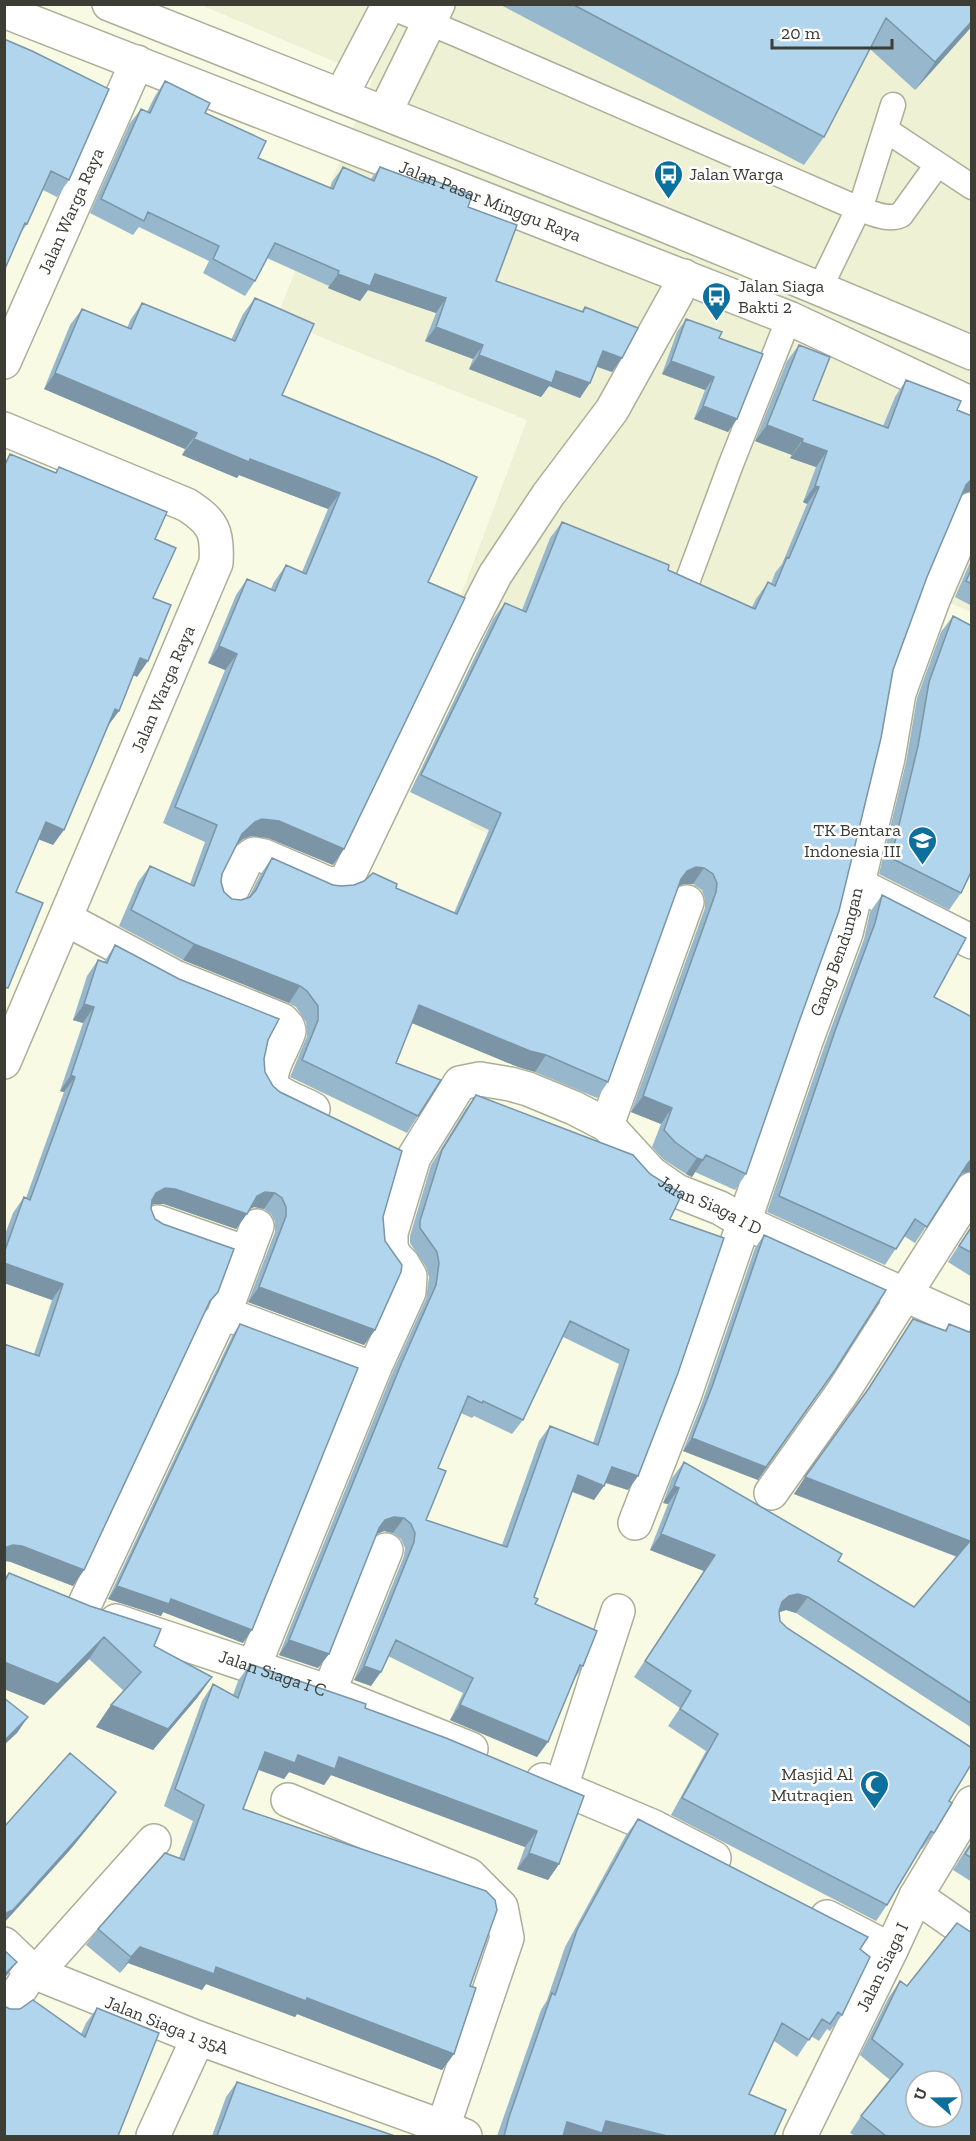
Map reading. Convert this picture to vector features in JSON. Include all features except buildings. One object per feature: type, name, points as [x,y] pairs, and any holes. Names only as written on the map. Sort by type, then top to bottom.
[{"type":"street","points":[[110,4],[385,112],[820,288],[972,353]]},
{"type":"street","points":[[342,96],[389,5]]},
{"type":"street","name":"Jalan Pasar Minggu Raya","points":[[4,11],[789,318],[972,404]]},
{"type":"street","points":[[385,112],[434,14]]},
{"type":"street","name":"Jalan Warga Raya","points":[[4,362],[137,62]]},
{"type":"street","points":[[228,898],[247,859],[254,854],[264,856],[329,884],[341,883],[348,877],[495,575],[548,495],[606,417],[684,276]]},
{"type":"street","name":"Jalan Warga Raya","points":[[4,429],[187,505],[206,517],[213,529],[217,547],[216,563],[4,1062]]},
{"type":"street","name":"Gang Bendungan","points":[[635,1523],[685,1394],[806,1041],[846,933],[888,758],[899,693],[947,565],[972,509]]},
{"type":"street","points":[[932,603],[961,622]]},
{"type":"street","points":[[859,885],[972,942]]},
{"type":"street","points":[[607,1125],[687,902]]},
{"type":"street","points":[[66,919],[176,978],[282,1020],[289,1031],[270,1075],[272,1084],[277,1091],[341,1122]]},
{"type":"street","name":"Jalan Siaga I D","points":[[414,1157],[460,1083],[480,1079],[510,1084],[574,1108],[607,1125],[647,1168],[677,1191],[720,1208],[744,1222],[972,1325]]},
{"type":"street","points":[[254,1666],[374,1369],[409,1292],[408,1270],[396,1257],[390,1243],[414,1157],[383,1142]]},
{"type":"street","points":[[771,1493],[842,1393],[972,1189]]},
{"type":"street","points":[[158,1222],[252,1239],[223,1317],[234,1317],[374,1369]]},
{"type":"street","name":"Jalan Siaga I C","points":[[223,1317],[216,1325],[71,1605],[329,1692],[652,1826],[737,1870]]},
{"type":"street","points":[[329,1692],[386,1550]]},
{"type":"street","points":[[561,1787],[618,1611]]},
{"type":"street","points":[[288,1800],[469,1875],[501,1907],[507,1938],[449,2133]]},
{"type":"street","name":"Jalan Siaga I","points":[[800,2136],[916,1896],[972,1803]]},
{"type":"street","name":"Jalan Siaga 1 35A","points":[[154,1841],[36,1973],[198,2038],[449,2133]]},
{"type":"street","points":[[916,1896],[972,1935]]},
{"type":"street","points":[[800,1903],[891,1950]]},
{"type":"street","points":[[4,1944],[28,1967],[28,1974],[25,1983],[4,2007]]},
{"type":"street","points":[[153,2136],[198,2038]]},
{"type":"lane","points":[[389,5],[434,14],[859,209],[894,219],[901,215],[938,165]]},
{"type":"lane","points":[[820,288],[859,209],[893,105]]},
{"type":"lane","points":[[886,130],[972,187]]},
{"type":"lane","points":[[686,585],[789,318]]},
{"type":"shaded area","points":[[958,4],[971,17],[971,612],[883,574],[715,947],[470,825],[546,638],[458,603],[527,420],[276,319],[373,78],[201,5]]},
{"type":"place","name":"Jalan Warga","points":[[668,200]]},
{"type":"place","name":"Jalan Siaga Bakti 2","points":[[717,322]]},
{"type":"place","name":"TK Bentara Indonesia III","points":[[922,866]]},
{"type":"place","name":"Masjid Al Mutraqien","points":[[874,1810]]}]
